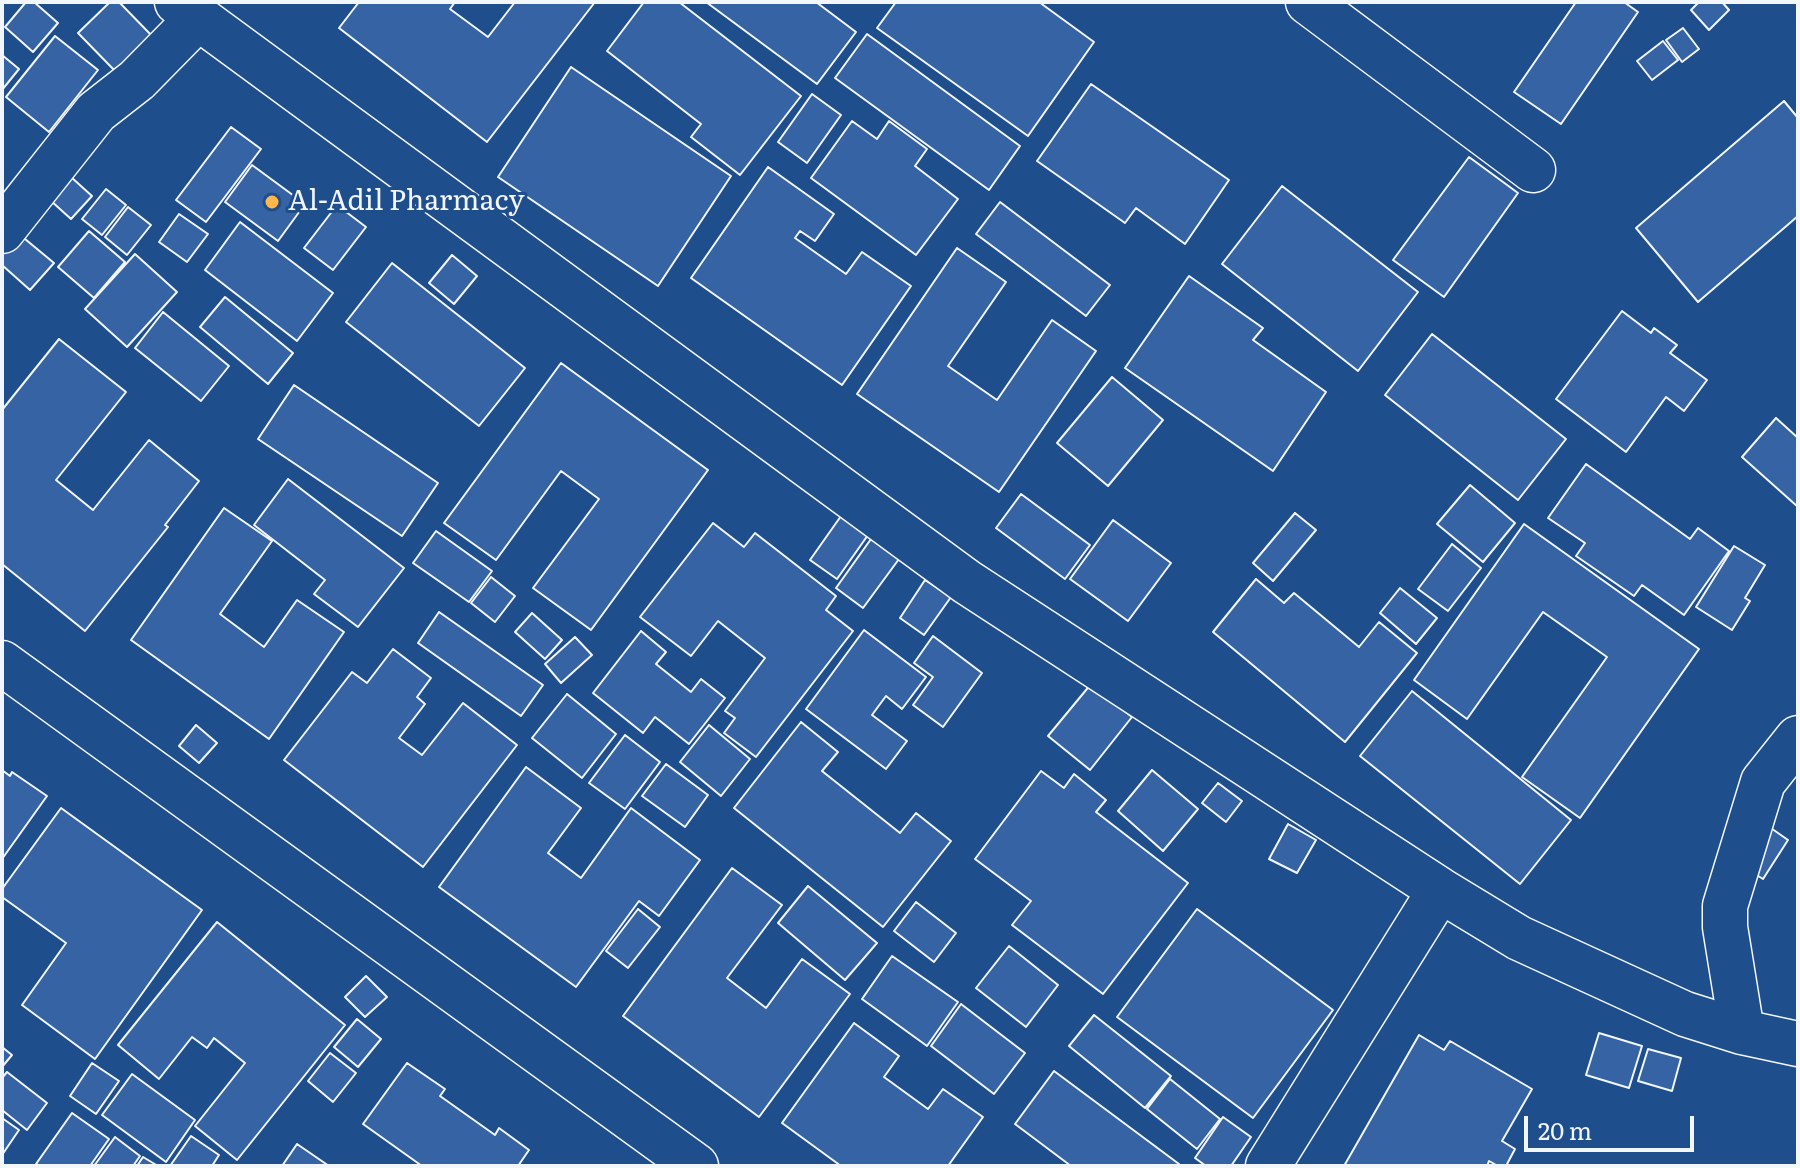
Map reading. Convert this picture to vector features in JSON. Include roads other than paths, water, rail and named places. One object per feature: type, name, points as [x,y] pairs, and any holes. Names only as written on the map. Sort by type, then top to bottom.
[{"type":"street","points":[[1308,2],[1533,170]]},
{"type":"street","points":[[2,231],[96,112],[137,80],[188,10],[967,582],[1440,890],[1519,938],[1685,1014],[1742,1032],[1798,1044]]},
{"type":"street","points":[[2,663],[696,1166]]},
{"type":"street","points":[[1742,1032],[1725,927],[1725,906],[1763,782],[1798,738]]},
{"type":"street","points":[[1268,1166],[1440,890]]},
{"type":"place","name":"Al-Adil Pharmacy","points":[[272,202]]}]
